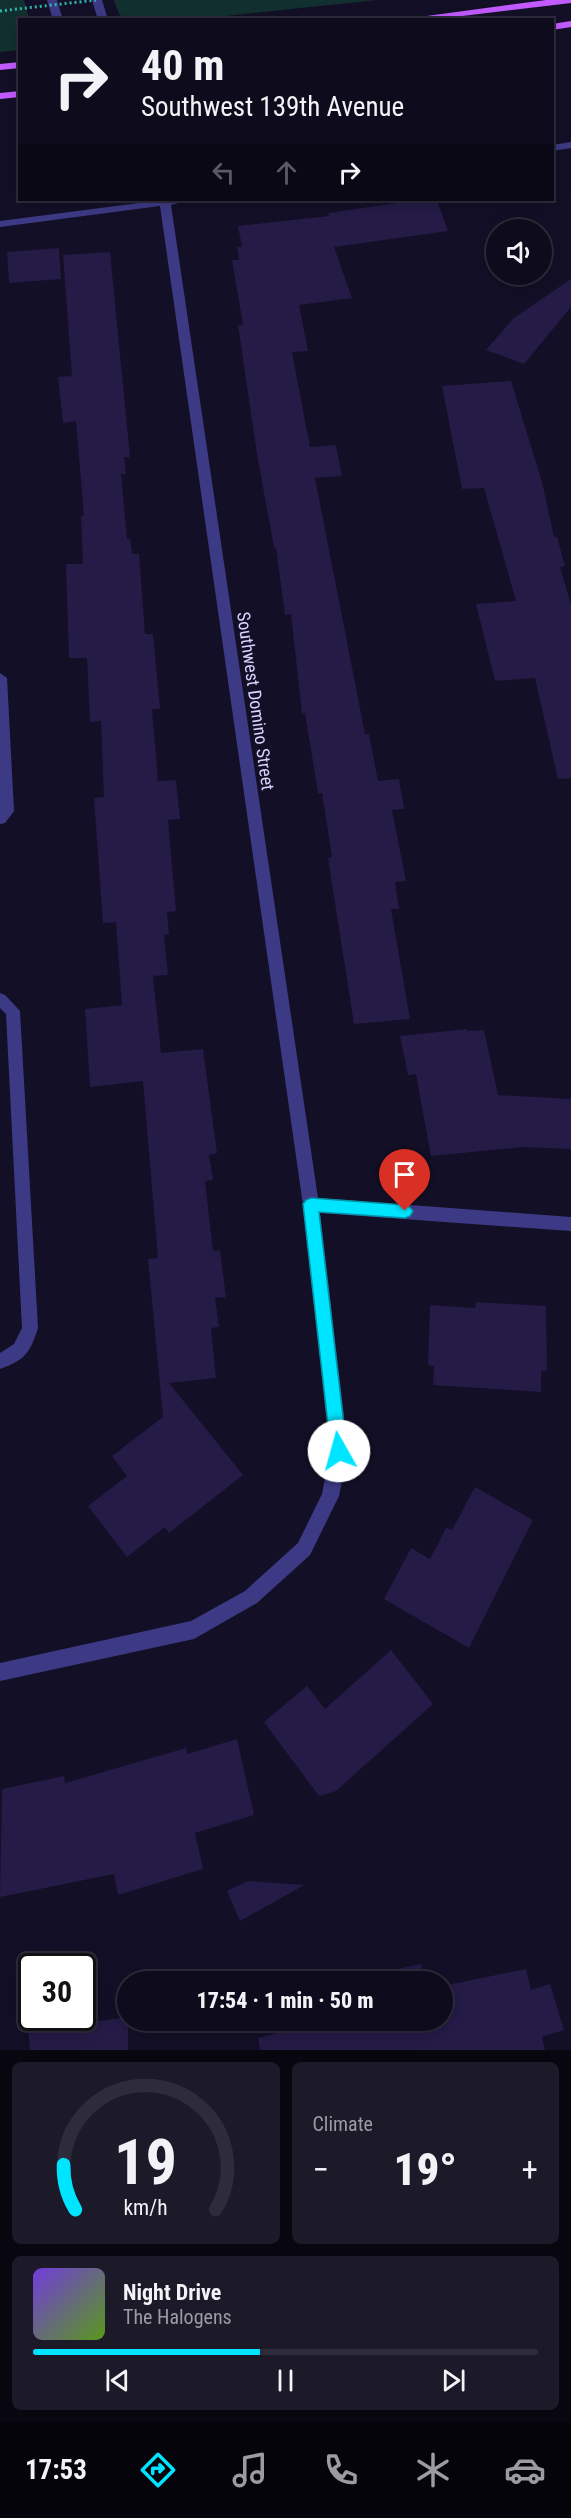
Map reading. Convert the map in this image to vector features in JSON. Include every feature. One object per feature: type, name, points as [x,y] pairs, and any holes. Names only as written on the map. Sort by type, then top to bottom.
[{"type":"main road","points":[[418,18],[570,0]]},
{"type":"main road","points":[[554,27],[571,24]]},
{"type":"main road","points":[[0,67],[18,65]]},
{"type":"main road","points":[[0,96],[18,94]]},
{"type":"street","points":[[52,0],[57,18]]},
{"type":"street","points":[[96,0],[102,18]]},
{"type":"street","points":[[554,148],[571,146]]},
{"type":"street","points":[[0,224],[174,201]]},
{"type":"street","name":"Southwest Domino Street","points":[[0,1672],[194,1630],[250,1597],[304,1549],[330,1496],[339,1451],[311,1204],[165,202]]},
{"type":"street","points":[[0,678],[7,811],[0,819]]},
{"type":"street","points":[[0,999],[13,1011],[30,1328],[23,1348],[10,1358],[0,1361]]},
{"type":"street","points":[[311,1204],[571,1224]]},
{"type":"path","points":[[0,11],[96,0]]},
{"type":"green space","points":[[0,0],[24,0],[29,18],[18,18],[18,50],[0,52]]},
{"type":"green space","points":[[114,0],[377,0],[207,18],[124,18],[119,14]]},
{"type":"building","points":[[411,201],[437,201],[448,231],[334,247],[352,298],[299,305],[308,351],[292,352],[310,447],[336,445],[342,476],[315,478],[365,734],[369,734],[378,781],[399,779],[404,809],[392,810],[406,881],[395,882],[399,909],[391,909],[410,1019],[354,1024],[328,858],[332,857],[322,793],[318,793],[305,713],[302,714],[291,614],[285,615],[276,548],[274,548],[257,454],[238,325],[243,325],[232,260],[239,260],[237,247],[242,247],[238,226],[329,216],[328,213]]},
{"type":"building","points":[[59,248],[61,279],[9,283],[7,252]]},
{"type":"building","points":[[110,252],[130,457],[124,457],[126,474],[121,474],[127,539],[130,539],[132,554],[139,554],[145,634],[153,634],[160,709],[152,709],[158,781],[176,780],[180,819],[168,820],[176,911],[167,912],[169,934],[164,935],[168,975],[153,976],[161,1053],[203,1049],[217,1153],[209,1155],[213,1180],[205,1181],[213,1251],[220,1250],[226,1297],[215,1298],[219,1327],[211,1328],[216,1378],[169,1383],[243,1475],[169,1533],[165,1527],[127,1557],[88,1506],[127,1476],[112,1456],[163,1417],[148,1259],[158,1258],[143,1081],[90,1087],[85,1009],[122,1005],[116,922],[103,923],[94,798],[104,797],[101,721],[90,722],[87,658],[69,658],[66,564],[83,564],[81,516],[84,516],[76,421],[63,423],[58,377],[72,376],[63,255]]},
{"type":"building","points":[[571,279],[571,307],[524,364],[486,350],[514,318]]},
{"type":"building","points":[[511,381],[542,482],[554,537],[557,537],[565,566],[560,567],[571,604],[571,778],[558,779],[535,678],[495,681],[476,604],[516,601],[484,488],[462,489],[442,386]]},
{"type":"building","points":[[467,1029],[467,1031],[484,1030],[498,1095],[571,1099],[571,1149],[523,1147],[431,1156],[416,1074],[408,1075],[400,1036]]},
{"type":"building","points":[[476,1302],[546,1306],[547,1371],[541,1371],[541,1392],[433,1385],[434,1366],[428,1365],[430,1305],[475,1308]]},
{"type":"building","points":[[475,1487],[533,1520],[469,1648],[384,1599],[411,1548],[430,1559],[446,1528],[452,1530]]},
{"type":"building","points":[[391,1650],[433,1704],[336,1791],[319,1796],[264,1722],[307,1686],[325,1709]]},
{"type":"building","points":[[237,1739],[254,1815],[195,1833],[203,1869],[118,1895],[114,1874],[0,1897],[2,1789],[64,1776],[65,1783],[186,1748],[187,1754]]},
{"type":"building","points":[[248,1881],[304,1885],[240,1921],[227,1891]]},
{"type":"building","points":[[421,1964],[422,1971],[389,1971]]},
{"type":"building","points":[[526,1969],[531,1990],[550,1984],[564,2030],[542,2037],[545,2050],[260,2050],[258,2038],[286,2031],[453,2031],[453,1984]]},
{"type":"building","points":[[117,2019],[117,2031],[128,2031],[128,2050],[30,2050],[28,2031],[96,2031],[96,2022]]},
{"type":"route","points":[[339,1451],[311,1204],[405,1211]]}]
